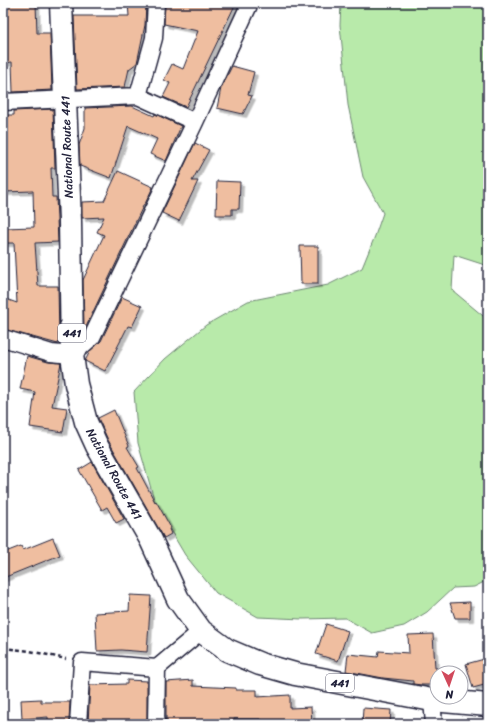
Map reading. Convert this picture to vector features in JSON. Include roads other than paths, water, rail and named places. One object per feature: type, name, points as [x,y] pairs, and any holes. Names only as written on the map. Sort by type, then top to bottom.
[{"type":"highway","name":"National Route 441","points":[[61,3],[70,221],[72,355],[76,384],[86,422],[97,446],[151,540],[178,599],[201,631],[227,650],[260,664],[295,674],[429,699]]},
{"type":"highway","name":"National Route 441","points":[[469,703],[488,705]]},
{"type":"street","points":[[138,96],[154,38],[156,3]]},
{"type":"street","points":[[3,338],[50,353],[72,355],[92,337],[196,122],[250,3]]},
{"type":"street","points":[[3,102],[138,96],[196,122]]},
{"type":"street","points":[[78,724],[82,662],[157,668],[201,631]]},
{"type":"street","points":[[156,724],[157,668]]},
{"type":"street","points":[[432,705],[434,724]]}]
